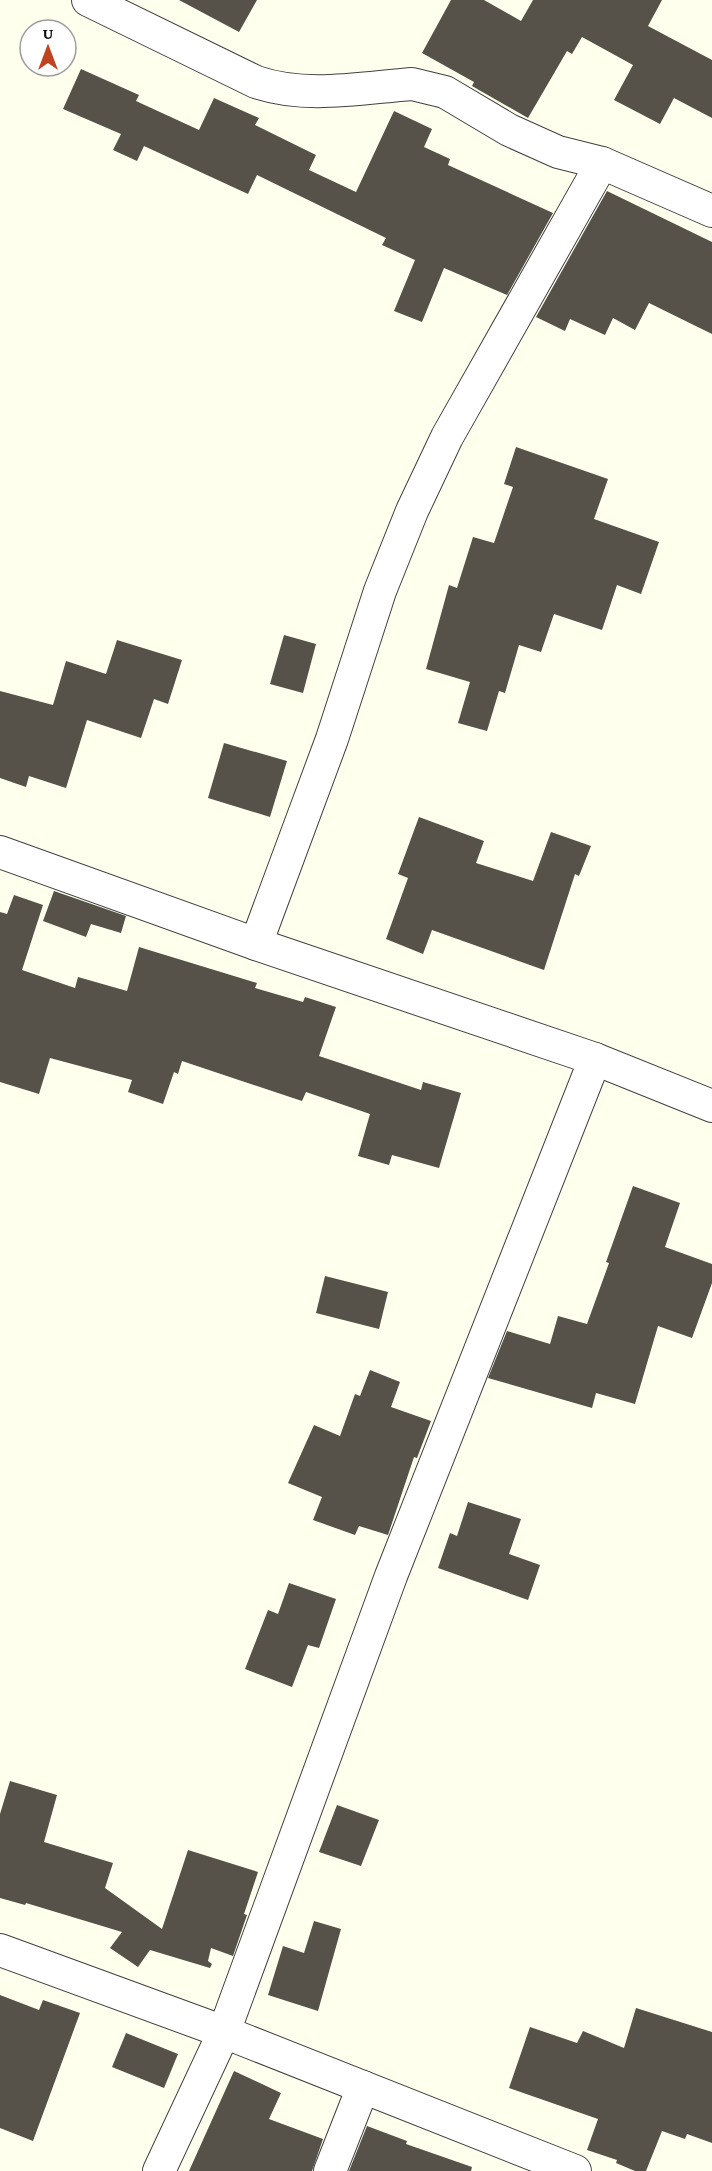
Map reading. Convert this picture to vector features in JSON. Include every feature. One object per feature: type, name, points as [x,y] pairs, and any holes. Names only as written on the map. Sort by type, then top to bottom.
[{"type":"street","points":[[87,0],[256,82],[279,90],[303,92],[412,84],[428,86],[445,92],[509,130],[558,152],[602,163],[712,211]]},
{"type":"street","points":[[256,944],[332,739],[380,591],[412,511],[447,437],[602,163]]},
{"type":"street","points":[[0,852],[256,944],[595,1059],[712,1106]]},
{"type":"street","points":[[159,2171],[224,2032],[391,1576],[595,1059]]},
{"type":"street","points":[[0,1950],[224,2032],[575,2171]]},
{"type":"street","points":[[330,2171],[363,2087]]},
{"type":"building","points":[[179,0],[257,0],[239,32]]},
{"type":"building","points":[[451,0],[484,0],[521,21],[533,0],[662,0],[648,26],[712,60],[712,118],[674,98],[660,124],[614,100],[633,65],[582,37],[572,54],[567,51],[528,118],[472,86],[474,82],[422,53]]},
{"type":"building","points":[[81,69],[139,95],[136,101],[199,130],[214,98],[259,118],[255,125],[316,155],[309,170],[356,192],[394,111],[432,129],[424,147],[450,159],[448,165],[553,213],[507,295],[444,268],[422,322],[394,311],[415,260],[382,245],[386,238],[257,175],[248,194],[144,146],[137,161],[113,150],[121,134],[63,109]]},
{"type":"building","points":[[607,191],[712,242],[712,334],[649,303],[635,330],[613,318],[605,335],[570,319],[565,331],[536,317]]},
{"type":"building","points":[[516,447],[608,479],[594,519],[659,542],[641,594],[617,585],[602,630],[554,614],[541,652],[519,645],[505,693],[499,691],[487,731],[458,723],[470,682],[426,669],[449,585],[457,588],[473,537],[494,543],[513,487],[504,484]]},
{"type":"building","points":[[284,635],[316,644],[303,693],[270,684]]},
{"type":"building","points":[[117,640],[182,660],[168,704],[154,699],[141,738],[87,720],[66,788],[29,776],[26,787],[0,778],[0,691],[53,705],[66,661],[106,674]]},
{"type":"building","points":[[224,743],[287,761],[270,817],[208,798]]},
{"type":"building","points":[[419,817],[484,841],[476,863],[533,881],[551,832],[591,846],[579,876],[575,874],[544,970],[432,930],[423,954],[386,939],[408,878],[398,874]]},
{"type":"building","points":[[54,891],[126,916],[121,933],[91,924],[86,937],[43,921]]},
{"type":"building","points":[[14,895],[43,905],[22,970],[75,988],[78,977],[127,991],[139,947],[257,983],[255,988],[303,1002],[305,997],[336,1007],[319,1056],[421,1090],[423,1082],[461,1093],[439,1168],[392,1155],[389,1165],[358,1156],[370,1114],[306,1092],[302,1101],[182,1061],[178,1074],[174,1072],[163,1104],[128,1092],[132,1080],[50,1058],[39,1094],[0,1082],[0,912],[7,914]]},
{"type":"building","points":[[633,1186],[680,1203],[665,1247],[712,1264],[712,1283],[692,1338],[658,1326],[635,1404],[596,1393],[592,1408],[488,1378],[507,1331],[550,1344],[558,1316],[587,1324]]},
{"type":"building","points":[[325,1276],[388,1292],[379,1329],[316,1313]]},
{"type":"building","points":[[370,1370],[400,1382],[391,1407],[431,1421],[417,1458],[414,1457],[388,1535],[359,1526],[355,1535],[313,1520],[322,1497],[288,1483],[314,1425],[340,1436],[355,1394],[360,1396]]},
{"type":"building","points":[[468,1502],[521,1519],[509,1554],[540,1565],[528,1600],[438,1568],[450,1533],[457,1536]]},
{"type":"building","points":[[289,1583],[336,1599],[319,1648],[308,1645],[292,1687],[245,1669],[268,1610],[278,1614]]},
{"type":"building","points":[[10,1781],[57,1795],[44,1842],[113,1863],[105,1888],[162,1929],[188,1850],[258,1872],[233,1956],[211,1948],[208,1961],[212,1964],[210,1968],[150,1950],[138,1967],[110,1948],[122,1932],[26,1903],[25,1905],[0,1898],[0,1814]]},
{"type":"building","points":[[337,1805],[379,1820],[361,1866],[319,1852]]},
{"type":"building","points":[[314,1921],[341,1929],[318,2011],[268,1995],[283,1946],[304,1953]]},
{"type":"building","points":[[0,1995],[39,2010],[43,2000],[80,2013],[33,2141],[0,2128]]},
{"type":"building","points":[[636,2008],[712,2032],[712,2143],[687,2134],[685,2139],[662,2131],[646,2171],[635,2171],[616,2163],[617,2160],[587,2150],[598,2119],[509,2088],[530,2027],[577,2043],[583,2031],[624,2048]]},
{"type":"building","points":[[126,2033],[178,2054],[164,2088],[112,2067]]},
{"type":"building","points":[[234,2071],[281,2093],[269,2119],[323,2139],[312,2171],[189,2171]]},
{"type":"building","points":[[367,2126],[407,2141],[406,2144],[472,2167],[471,2171],[349,2171]]}]
